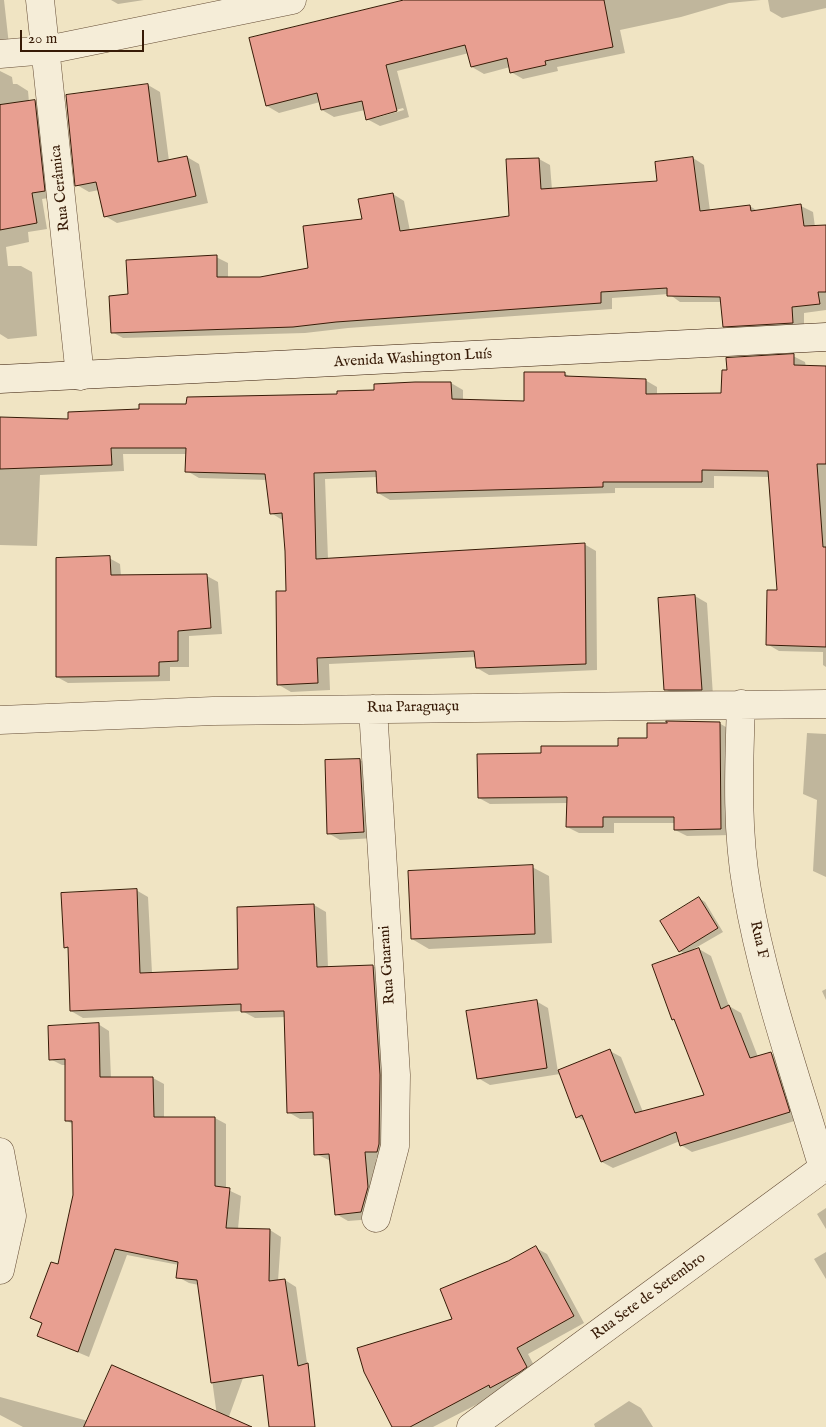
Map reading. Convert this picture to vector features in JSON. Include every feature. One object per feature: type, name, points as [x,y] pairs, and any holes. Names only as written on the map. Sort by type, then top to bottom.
[{"type":"street","name":"Rua Cerâmica","points":[[40,0],[47,50],[80,376]]},
{"type":"street","points":[[0,54],[47,50],[292,0]]},
{"type":"street","name":"Avenida Washington Luís","points":[[0,379],[826,337]]},
{"type":"street","name":"Rua F","points":[[741,704],[738,812],[746,889],[762,961],[825,1167]]},
{"type":"street","name":"Rua Paraguaçu","points":[[0,720],[214,711],[826,704]]},
{"type":"street","name":"Rua Guarani","points":[[373,709],[396,1076],[395,1146],[376,1218]]},
{"type":"street","points":[[0,1152],[12,1216],[0,1270]]},
{"type":"street","name":"Rua Sete de Setembro","points":[[471,1427],[825,1167]]},
{"type":"building","points":[[404,0],[604,0],[613,47],[545,61],[546,65],[510,73],[507,58],[471,67],[465,45],[386,65],[397,111],[366,120],[362,101],[321,110],[317,93],[266,106],[249,38]]},
{"type":"building","points":[[148,84],[158,162],[187,156],[196,196],[104,217],[96,182],[75,186],[66,95]]},
{"type":"building","points":[[35,100],[45,191],[32,193],[37,223],[0,230],[0,105]]},
{"type":"building","points":[[693,157],[700,211],[750,205],[751,211],[801,204],[804,226],[826,225],[826,292],[818,292],[820,304],[792,307],[793,323],[723,327],[720,297],[667,296],[667,288],[601,292],[601,303],[336,322],[293,327],[111,333],[109,296],[128,294],[126,260],[217,255],[217,277],[260,277],[308,268],[303,226],[362,219],[358,199],[393,193],[400,231],[509,216],[506,159],[539,158],[541,189],[657,181],[655,162]]},
{"type":"building","points":[[794,354],[794,365],[826,366],[826,464],[817,464],[823,547],[826,547],[826,647],[766,645],[767,590],[777,590],[768,471],[702,470],[702,482],[603,482],[603,487],[377,493],[376,471],[314,473],[316,559],[585,543],[586,664],[476,668],[474,651],[317,658],[318,683],[277,685],[276,591],[286,591],[285,551],[282,513],[270,514],[265,474],[185,472],[186,448],[111,448],[112,465],[0,469],[0,417],[68,419],[68,412],[139,409],[139,404],[186,404],[187,397],[337,394],[337,391],[374,390],[374,384],[415,382],[451,382],[452,399],[524,401],[524,372],[565,372],[565,376],[646,379],[646,394],[721,393],[722,370],[727,370],[726,358]]},
{"type":"building","points":[[110,556],[111,575],[207,574],[211,628],[178,631],[178,661],[159,662],[159,676],[56,677],[56,558]]},
{"type":"building","points":[[695,595],[702,690],[664,690],[658,598]]},
{"type":"building","points":[[666,721],[720,722],[721,829],[674,830],[674,817],[603,817],[603,827],[566,827],[567,797],[478,798],[477,754],[541,753],[541,746],[618,746],[618,738],[647,738],[647,723],[667,723]]},
{"type":"building","points":[[360,759],[364,832],[327,834],[325,760]]},
{"type":"building","points":[[533,865],[535,934],[411,939],[408,871]]},
{"type":"building","points":[[137,889],[140,973],[238,969],[237,907],[314,904],[317,967],[373,965],[380,1075],[379,1144],[377,1152],[365,1152],[368,1187],[361,1212],[335,1215],[329,1154],[314,1155],[313,1112],[287,1113],[284,1011],[241,1012],[241,1004],[70,1011],[68,947],[64,948],[61,893]]},
{"type":"building","points":[[699,897],[718,928],[679,952],[660,921]]},
{"type":"building","points":[[699,948],[721,1009],[729,1005],[750,1058],[771,1052],[790,1112],[680,1146],[676,1132],[601,1162],[582,1115],[576,1118],[558,1070],[610,1049],[635,1113],[704,1095],[674,1019],[672,1020],[652,965]]},
{"type":"building","points":[[537,1000],[547,1068],[477,1079],[466,1011]]},
{"type":"building","points":[[99,1023],[100,1077],[153,1077],[154,1117],[215,1117],[215,1186],[230,1188],[226,1228],[270,1229],[269,1281],[285,1279],[298,1366],[308,1363],[315,1427],[269,1427],[263,1375],[211,1383],[197,1280],[176,1278],[178,1262],[115,1249],[78,1352],[37,1336],[42,1323],[30,1318],[51,1262],[58,1264],[73,1195],[72,1121],[65,1121],[65,1059],[49,1060],[48,1026]]},
{"type":"building","points":[[536,1246],[574,1316],[517,1348],[527,1367],[520,1372],[490,1388],[489,1385],[410,1427],[392,1427],[364,1372],[357,1348],[452,1319],[440,1289],[508,1261]]},
{"type":"building","points":[[112,1365],[252,1427],[84,1427]]}]
